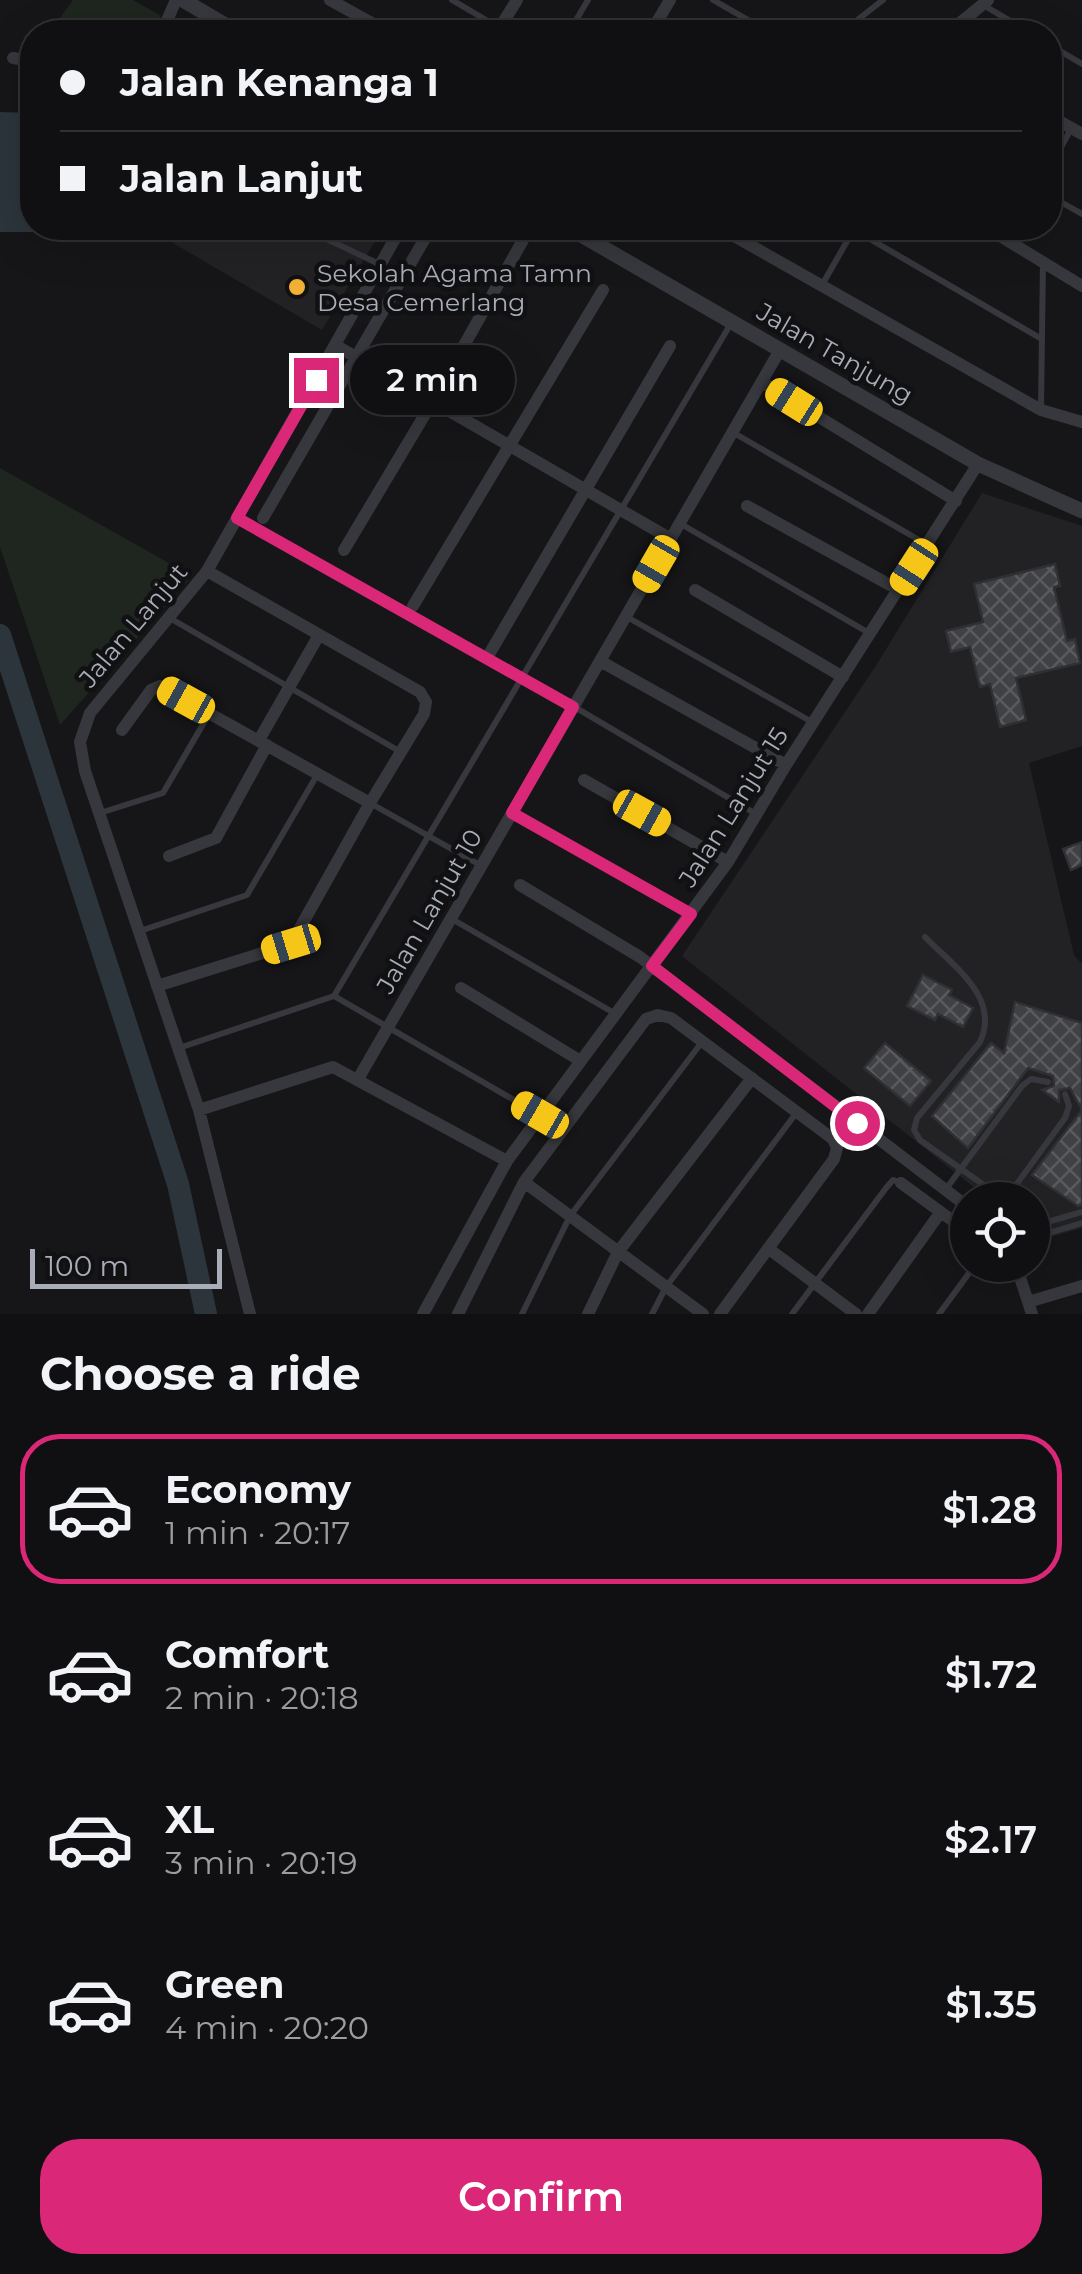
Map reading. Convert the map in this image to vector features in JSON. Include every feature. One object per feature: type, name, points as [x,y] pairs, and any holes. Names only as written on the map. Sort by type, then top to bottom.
[{"type":"street","points":[[180,0],[216,20]]},
{"type":"street","points":[[330,0],[366,20]]},
{"type":"street","points":[[964,20],[986,2]]},
{"type":"street","points":[[13,58],[20,59]]},
{"type":"street","name":"Jalan Lanjut","points":[[250,1314],[199,1110],[85,771],[80,742],[90,713],[207,571],[394,240]]},
{"type":"street","points":[[263,518],[425,240]]},
{"type":"street","points":[[344,550],[433,402],[523,240]]},
{"type":"street","name":"Jalan Tanjung","points":[[590,240],[978,464],[1082,511]]},
{"type":"street","points":[[741,240],[1041,410],[1082,422]]},
{"type":"street","points":[[1020,240],[1082,286]]},
{"type":"street","points":[[413,606],[603,290]]},
{"type":"street","points":[[336,345],[671,538]]},
{"type":"street","points":[[488,656],[670,346]]},
{"type":"street","name":"Jalan Lanjut 10","points":[[358,1078],[780,350]]},
{"type":"street","points":[[762,382],[956,502]]},
{"type":"street","name":"Jalan Lanjut 15","points":[[423,1314],[507,1161],[728,862],[978,464]]},
{"type":"street","points":[[747,506],[899,590]]},
{"type":"street","points":[[157,986],[291,944],[424,714],[426,702],[420,692],[207,571]]},
{"type":"street","points":[[695,590],[843,676]]},
{"type":"street","points":[[169,856],[216,838],[288,689],[320,635]]},
{"type":"street","points":[[600,661],[786,765]]},
{"type":"street","points":[[122,730],[156,686],[370,803]]},
{"type":"street","points":[[584,780],[728,862]]},
{"type":"street","points":[[520,885],[652,966],[950,1194]]},
{"type":"street","points":[[460,988],[580,1060]]},
{"type":"street","points":[[458,1314],[524,1182],[646,1019],[654,1015],[668,1016],[835,1142],[836,1155],[720,1314]]},
{"type":"street","points":[[199,1110],[323,1068],[342,1069],[507,1161]]},
{"type":"street","points":[[588,1314],[618,1252],[752,1078]]},
{"type":"street","points":[[524,1182],[702,1314]]},
{"type":"street","points":[[901,1182],[950,1220]]},
{"type":"street","points":[[868,1314],[940,1213]]},
{"type":"street","points":[[769,1249],[856,1314]]},
{"type":"street","points":[[1022,1282],[1030,1308],[1082,1286]]},
{"type":"lane","points":[[452,0],[483,20]]},
{"type":"lane","points":[[713,0],[748,20]]},
{"type":"lane","points":[[857,20],[883,0]]},
{"type":"lane","points":[[986,2],[1012,20]]},
{"type":"lane","points":[[329,240],[380,264]]},
{"type":"lane","points":[[822,285],[846,240]]},
{"type":"lane","points":[[873,240],[1040,338]]},
{"type":"lane","points":[[1041,410],[1043,260]]},
{"type":"lane","points":[[178,1048],[334,996],[731,322]]},
{"type":"lane","points":[[732,432],[928,545]]},
{"type":"lane","points":[[237,518],[488,656],[756,814]]},
{"type":"lane","points":[[680,524],[870,634]]},
{"type":"lane","points":[[626,616],[814,722]]},
{"type":"lane","points":[[168,617],[400,752]]},
{"type":"lane","points":[[100,813],[163,793],[210,713]]},
{"type":"lane","points":[[139,931],[247,895],[318,774]]},
{"type":"lane","points":[[370,803],[482,866]]},
{"type":"lane","points":[[512,813],[691,914]]},
{"type":"lane","points":[[451,919],[616,1014]]},
{"type":"lane","points":[[925,937],[983,1002],[981,1039],[915,1124],[916,1136],[980,1182]]},
{"type":"lane","points":[[334,996],[540,1115]]},
{"type":"lane","points":[[522,1314],[570,1216],[703,1042]]},
{"type":"lane","points":[[945,1190],[1026,1082],[1038,1078],[1048,1082]]},
{"type":"lane","points":[[1018,1182],[1065,1118],[1069,1106],[1065,1094]]},
{"type":"lane","points":[[652,1314],[666,1287],[797,1112]]},
{"type":"lane","points":[[792,1314],[886,1188],[893,1180],[901,1182]]},
{"type":"lane","points":[[1050,1221],[1082,1212]]},
{"type":"lane","points":[[1050,1233],[1082,1224]]},
{"type":"lane","points":[[938,1314],[962,1282]]},
{"type":"shaded area","points":[[73,0],[133,0],[161,16],[159,20],[59,20]]},
{"type":"shaded area","points":[[0,112],[20,113],[20,232],[0,232]]},
{"type":"shaded area","name":"Sekolah Agama Tamn Desa Cemerlang","points":[[175,240],[376,240],[322,330],[173,243]]},
{"type":"shaded area","points":[[0,468],[192,576],[60,725],[0,547]]},
{"type":"shaded area","points":[[982,493],[1082,526],[1082,746],[1029,763],[1074,955],[1082,964],[1082,1228],[1050,1237],[1050,1182],[967,1182],[682,956],[877,664]]},
{"type":"building","points":[[1055,564],[1060,586],[1054,587],[1067,641],[1075,639],[1080,663],[1016,678],[1026,720],[1000,727],[990,684],[980,687],[970,647],[951,652],[946,631],[983,622],[974,584]]},
{"type":"building","points":[[1082,842],[1082,865],[1071,870],[1063,849]]},
{"type":"building","points":[[923,975],[952,990],[949,995],[973,1008],[963,1027],[938,1014],[935,1020],[907,1006]]},
{"type":"building","points":[[1015,1002],[1082,1023],[1082,1110],[1070,1088],[1059,1090],[1059,1102],[1042,1090],[1054,1086],[1053,1076],[1028,1068],[968,1148],[932,1116],[991,1043],[1004,1053]]},
{"type":"building","points":[[885,1043],[931,1081],[910,1106],[864,1068]]},
{"type":"building","points":[[1082,1110],[1082,1205],[1050,1187],[1050,1182],[1032,1175]]},
{"type":"waterway","points":[[0,635],[178,1184],[206,1314]]},
{"type":"place","name":"Sekolah Agama Tamn Desa Cemerlang","points":[[297,287]]},
{"type":"route","points":[[316,380],[237,518],[573,707],[512,813],[691,914],[652,966],[857,1123]]}]
